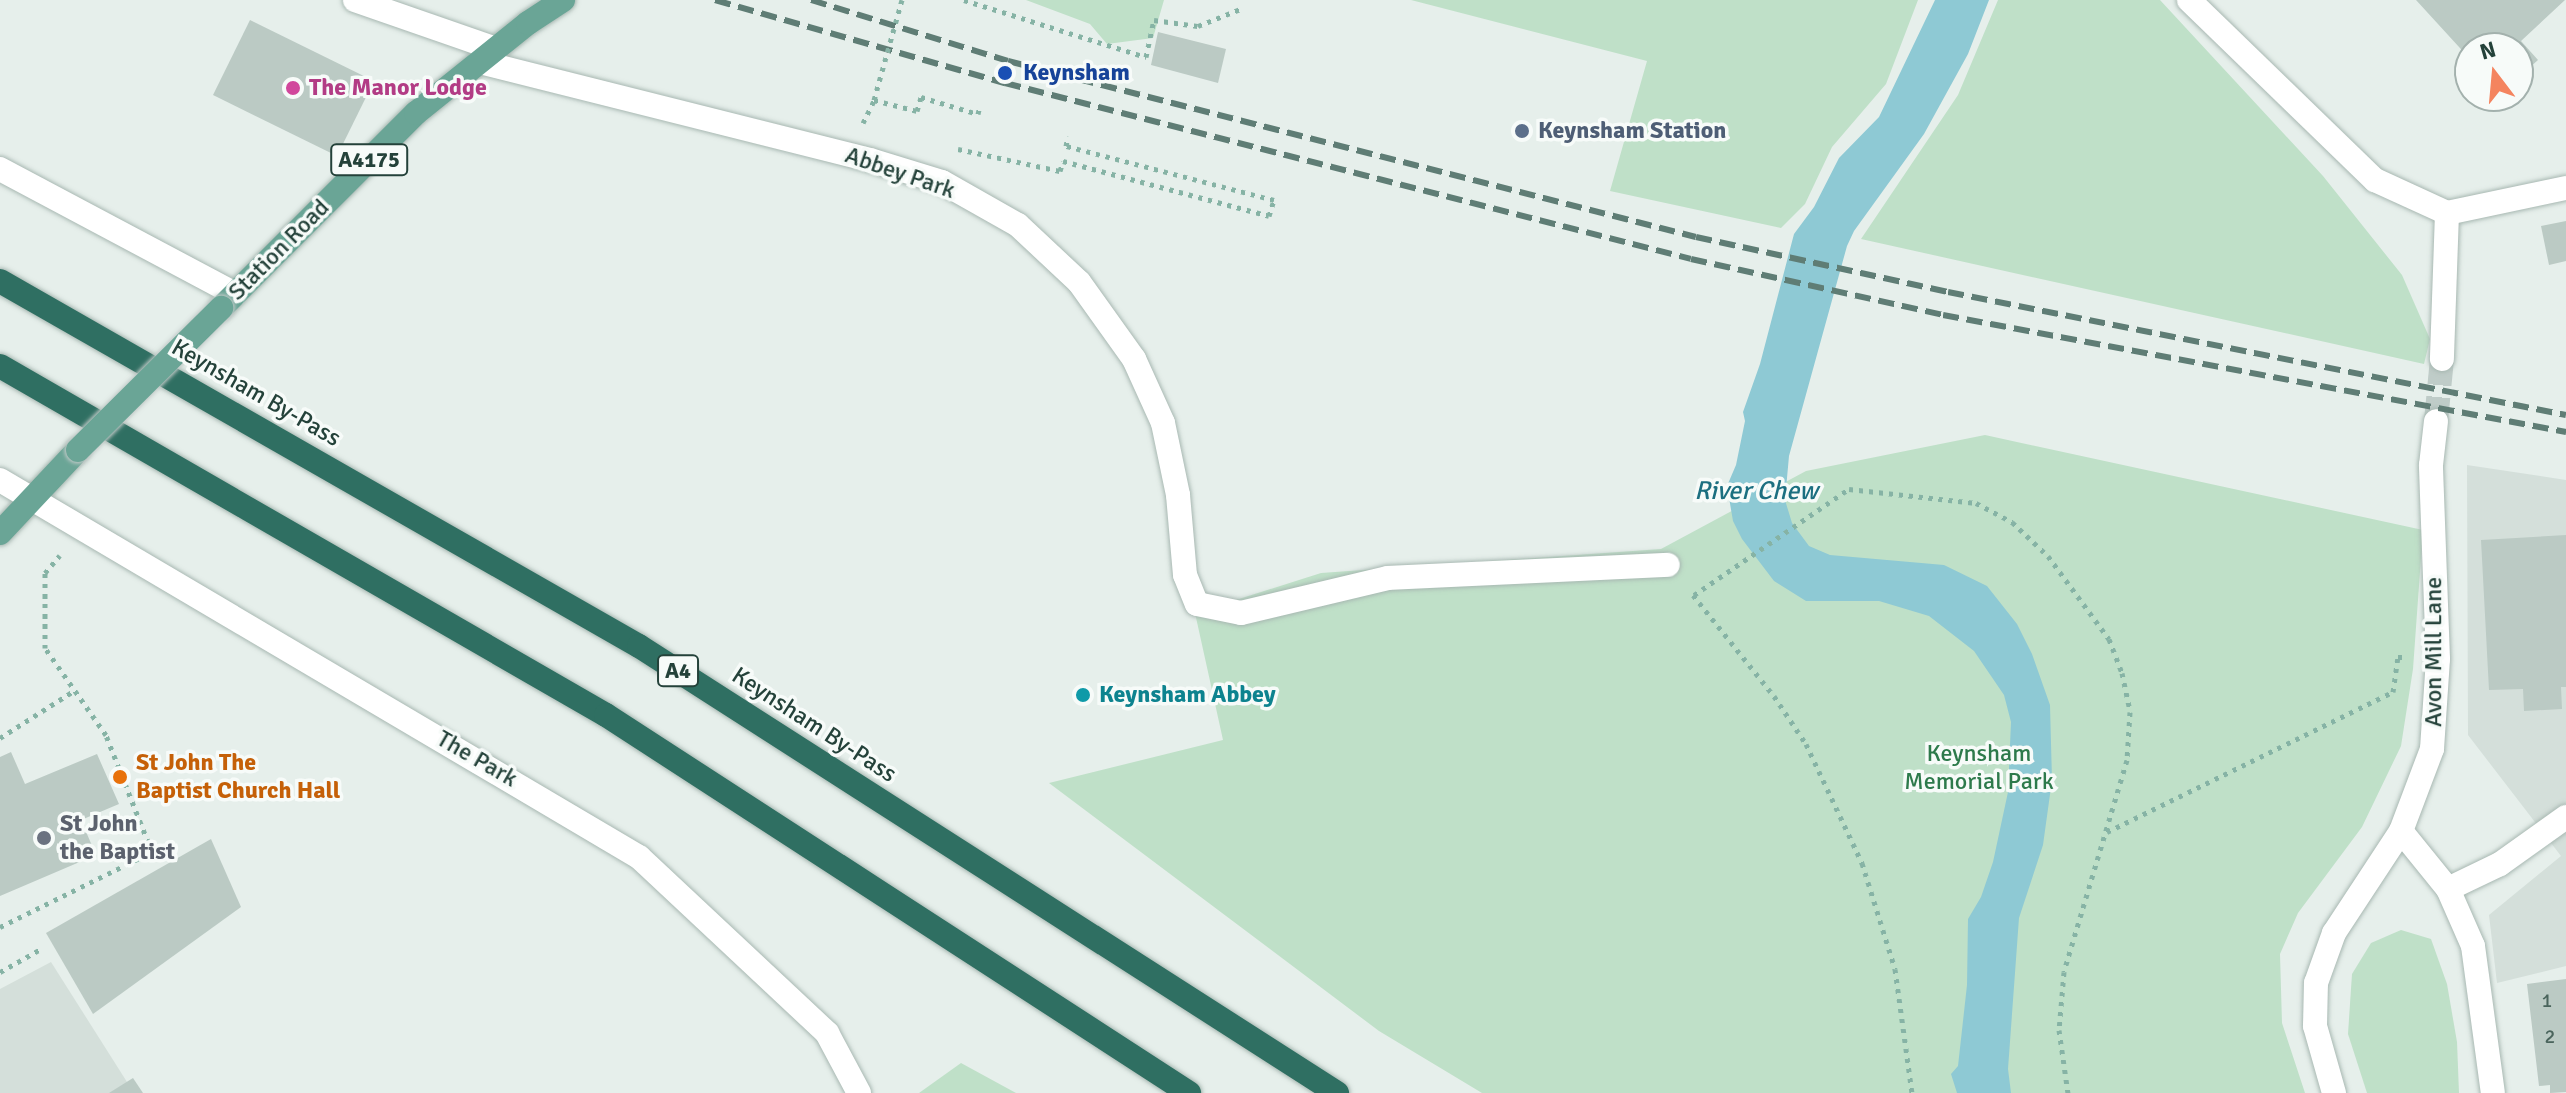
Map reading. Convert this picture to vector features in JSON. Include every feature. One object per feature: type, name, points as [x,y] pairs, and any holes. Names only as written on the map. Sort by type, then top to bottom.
[{"type":"highway","name":"Keynsham By-Pass","points":[[0,281],[639,646],[1337,1093]]},
{"type":"highway","points":[[0,366],[606,715],[1189,1093]]},
{"type":"main road","name":"Station Road","points":[[32,501],[78,450],[416,113],[528,23],[563,0]]},
{"type":"main road","name":"A4175","points":[[0,533],[32,501]]},
{"type":"street","name":"Abbey Park","points":[[355,0],[488,56],[942,182],[1018,225],[1079,282],[1134,359],[1163,423],[1178,495],[1185,575],[1197,604],[1241,613],[1388,578],[1668,565]]},
{"type":"street","points":[[2189,0],[2375,180],[2447,213],[2566,188]]},
{"type":"street","points":[[0,169],[228,301]]},
{"type":"street","points":[[2442,359],[2447,213]]},
{"type":"street","name":"Avon Mill Lane","points":[[2334,1093],[2315,1026],[2316,983],[2334,933],[2401,831],[2432,749],[2438,659],[2431,465],[2436,421]]},
{"type":"street","name":"The Park","points":[[0,480],[583,821],[639,857],[827,1033],[859,1093]]},
{"type":"street","points":[[2448,889],[2500,864],[2566,817]]},
{"type":"street","points":[[2401,831],[2448,889],[2473,946],[2493,1093]]},
{"type":"path","points":[[876,131],[861,127],[874,100],[902,0]]},
{"type":"path","points":[[964,0],[1146,57],[1154,20],[1198,26],[1243,8]]},
{"type":"path","points":[[874,100],[917,111],[921,97],[978,114],[980,107]]},
{"type":"path","points":[[953,148],[1060,171],[1063,161],[1269,216],[1274,200],[1066,146],[1068,136]]},
{"type":"path","points":[[1912,1093],[1895,969],[1862,863],[1806,744],[1774,696],[1694,595],[1849,489],[1976,503],[2012,522],[2048,556],[2109,639],[2122,673],[2130,712],[2127,760],[2064,972],[2059,1030],[2068,1093]]},
{"type":"path","points":[[0,927],[152,852],[106,735],[45,648],[45,573],[81,529]]},
{"type":"path","points":[[2106,833],[2393,692],[2398,657],[2438,659]]},
{"type":"path","points":[[0,738],[75,690]]},
{"type":"path","points":[[0,972],[39,950]]},
{"type":"shaded area","points":[[2467,465],[2566,480],[2566,966],[2497,983],[2489,915],[2561,856],[2468,735]]},
{"type":"shaded area","points":[[51,962],[134,1093],[0,1093],[0,989]]},
{"type":"green space","points":[[1026,0],[1164,0],[1153,38],[1107,44],[1090,24]]},
{"type":"green space","points":[[1411,0],[1918,0],[1886,84],[1832,147],[1805,204],[1781,228],[1610,191],[1647,61]]},
{"type":"green space","points":[[1998,0],[2160,0],[2323,176],[2402,275],[2430,339],[2424,364],[1861,239],[1958,95]]},
{"type":"green space","name":"Keynsham Memorial Park","points":[[1985,435],[2423,530],[2413,669],[2401,746],[2362,827],[2298,913],[2280,954],[2282,1023],[2305,1093],[1482,1093],[1379,1031],[1049,783],[1223,740],[1195,613],[1321,573],[1661,549],[1806,471]]},
{"type":"green space","points":[[2401,930],[2431,939],[2447,984],[2457,1042],[2459,1093],[2367,1093],[2348,1034],[2352,974],[2371,943]]},
{"type":"green space","points":[[961,1063],[1016,1093],[919,1093]]},
{"type":"water","name":"River Chew","points":[[1935,0],[1989,0],[1968,54],[1924,134],[1854,231],[1847,246],[1789,456],[1785,500],[1792,523],[1809,546],[1830,555],[1944,565],[1987,586],[2017,624],[2032,654],[2050,705],[2052,780],[2043,845],[2019,918],[2008,1069],[2011,1093],[1957,1093],[1951,1074],[1958,1066],[1967,985],[1968,919],[1981,897],[1993,862],[2008,792],[2011,722],[2004,695],[1974,651],[1929,616],[1879,601],[1806,601],[1774,581],[1742,539],[1733,521],[1727,486],[1736,465],[1745,421],[1743,412],[1760,364],[1794,234],[1814,207],[1839,158],[1879,117]]},
{"type":"building","points":[[2416,0],[2565,0],[2531,32],[2454,32],[2454,42]]},
{"type":"building","name":"The Manor Lodge","points":[[250,20],[374,81],[337,156],[213,95]]},
{"type":"building","points":[[1158,32],[1226,49],[1218,83],[1151,65]]},
{"type":"building","points":[[2566,221],[2566,261],[2549,265],[2541,226]]},
{"type":"building","points":[[2566,535],[2566,687],[2561,687],[2562,709],[2524,711],[2523,689],[2489,690],[2481,540]]},
{"type":"building","name":"St John the Baptist","points":[[11,752],[25,784],[97,754],[119,804],[81,820],[96,855],[0,896],[0,757]]},
{"type":"building","points":[[211,839],[241,907],[93,1014],[46,933]]},
{"type":"building","points":[[2566,979],[2566,1092],[2550,1093],[2550,1085],[2539,1086],[2527,984]]},
{"type":"building","points":[[133,1078],[143,1093],[109,1093]]},
{"type":"tunnel","points":[[2436,421],[2442,359]]},
{"type":"railway","points":[[715,0],[1005,83],[1691,259],[1943,315],[2566,432]]},
{"type":"railway","points":[[811,0],[1008,61],[1696,237],[1948,292],[2566,415]]},
{"type":"place","name":"Keynsham","points":[[1005,73]]},
{"type":"place","name":"The Manor Lodge","points":[[293,88]]},
{"type":"place","name":"Keynsham Station","points":[[1522,131]]},
{"type":"place","name":"Keynsham Abbey","points":[[1083,695]]},
{"type":"place","name":"St John The Baptist Church Hall","points":[[120,777]]},
{"type":"place","name":"St John the Baptist","points":[[44,838]]}]
